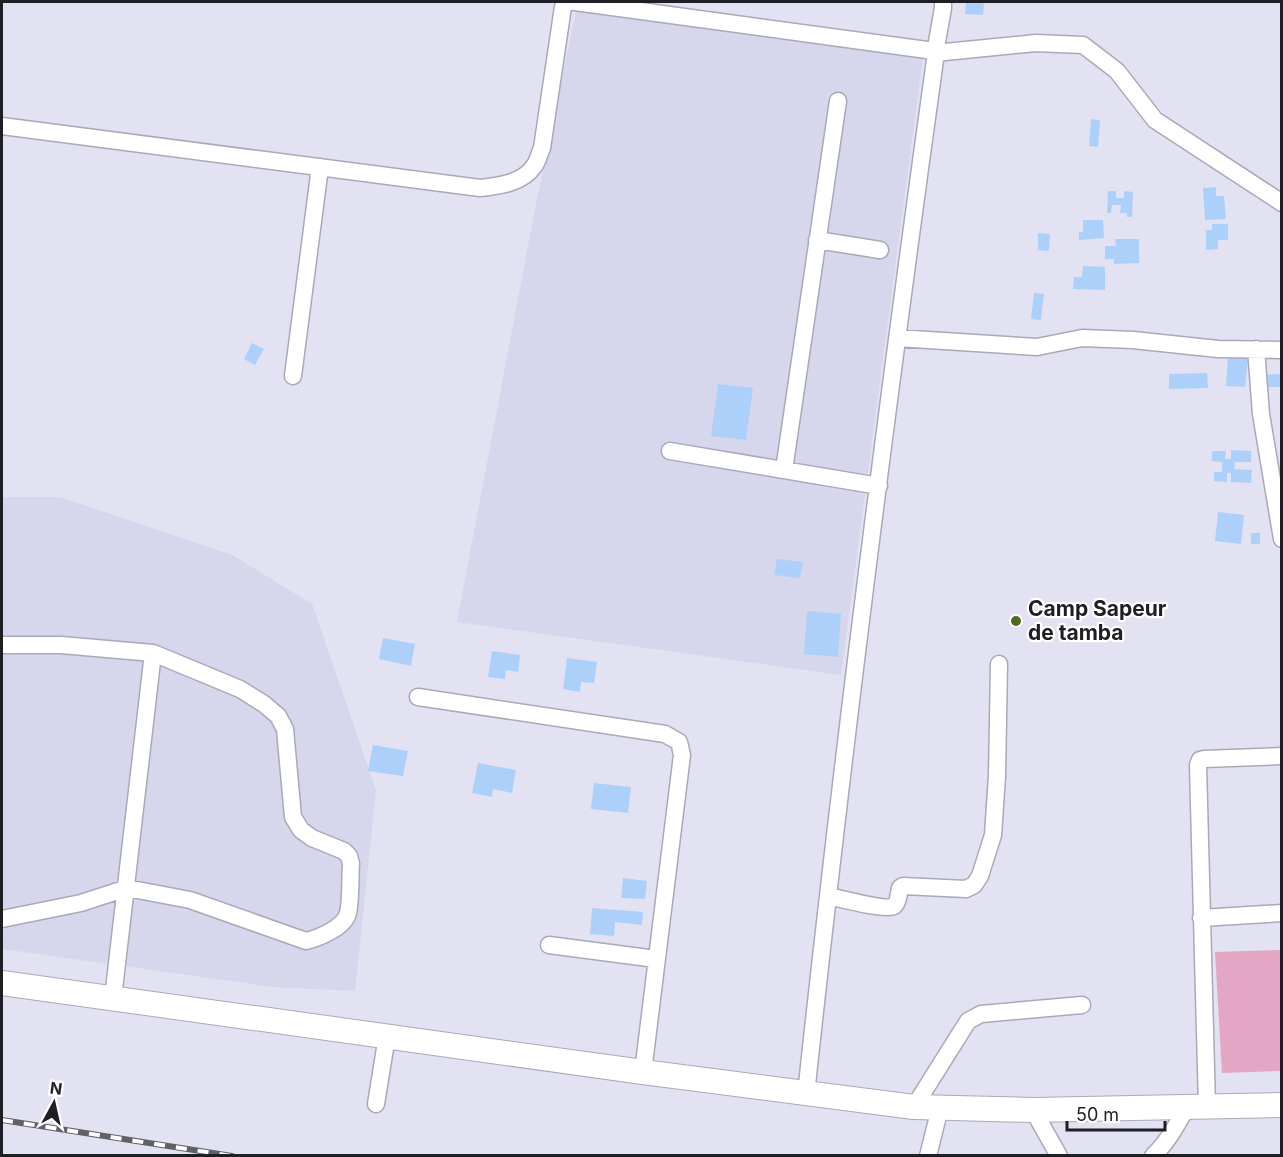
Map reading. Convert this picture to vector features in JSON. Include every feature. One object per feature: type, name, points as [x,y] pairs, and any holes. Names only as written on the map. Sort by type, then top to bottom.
[{"type":"highway","points":[[2,983],[643,1072],[914,1107],[1033,1110],[1281,1105]]},
{"type":"street","points":[[2,126],[480,188],[500,186],[521,178],[534,167],[542,148],[563,7],[566,3],[573,2],[927,50],[935,53],[1036,44],[1083,45],[1117,71],[1155,120],[1281,203]]},
{"type":"street","points":[[806,1094],[828,896],[897,338],[943,2]]},
{"type":"street","points":[[784,470],[837,101]]},
{"type":"street","points":[[293,376],[320,167]]},
{"type":"street","points":[[817,240],[880,250]]},
{"type":"street","points":[[897,338],[1037,347],[1092,338],[1218,349],[1281,350]]},
{"type":"street","points":[[1256,349],[1261,414],[1281,539]]},
{"type":"street","points":[[670,451],[879,486]]},
{"type":"street","points":[[2,645],[61,645],[153,653],[240,689],[278,716],[285,729],[293,817],[301,830],[312,838],[344,851],[349,856],[351,864],[348,914],[336,928],[316,939],[306,941],[190,900],[127,888],[81,903],[2,919]]},
{"type":"street","points":[[113,998],[153,653]]},
{"type":"street","points":[[828,896],[883,908],[893,907],[896,904],[900,888],[903,886],[966,889],[974,885],[980,876],[993,835],[997,776],[999,664]]},
{"type":"street","points":[[418,697],[665,734],[679,742],[682,754],[643,1072]]},
{"type":"street","points":[[1153,1155],[1197,1107],[1201,918],[1198,765],[1200,760],[1204,759],[1281,756]]},
{"type":"street","points":[[1201,918],[1281,913]]},
{"type":"street","points":[[549,945],[656,959]]},
{"type":"street","points":[[914,1107],[968,1021],[981,1014],[1082,1005]]},
{"type":"street","points":[[376,1104],[387,1036]]},
{"type":"street","points":[[928,1155],[940,1108]]},
{"type":"street","points":[[1033,1110],[1059,1155]]},
{"type":"shaded area","points":[[576,11],[923,57],[841,675],[457,622],[534,214]]},
{"type":"shaded area","points":[[2,497],[60,497],[232,555],[312,604],[376,790],[355,991],[273,987],[2,949]]},
{"type":"shaded area","points":[[1281,950],[1281,1071],[1222,1073],[1215,952]]},
{"type":"building","points":[[966,2],[984,2],[983,15],[965,14]]},
{"type":"building","points":[[1091,119],[1100,120],[1098,147],[1089,146]]},
{"type":"building","points":[[1216,187],[1216,196],[1224,196],[1226,219],[1205,220],[1203,188]]},
{"type":"building","points":[[1108,191],[1116,191],[1116,198],[1124,198],[1124,191],[1133,192],[1132,217],[1127,217],[1127,213],[1120,213],[1121,205],[1112,205],[1111,213],[1107,213]]},
{"type":"building","points":[[1083,220],[1103,220],[1104,238],[1079,240],[1079,232],[1083,232]]},
{"type":"building","points":[[1212,224],[1228,224],[1228,240],[1218,240],[1218,249],[1206,250],[1206,230],[1212,230]]},
{"type":"building","points":[[1038,233],[1050,234],[1049,251],[1038,250]]},
{"type":"building","points":[[1115,239],[1139,239],[1139,263],[1114,264],[1114,259],[1105,259],[1105,246],[1116,246]]},
{"type":"building","points":[[1083,266],[1105,267],[1105,290],[1073,289],[1074,277],[1082,277]]},
{"type":"building","points":[[1034,293],[1044,294],[1041,320],[1031,319]]},
{"type":"building","points":[[252,343],[264,349],[255,365],[244,359]]},
{"type":"building","points":[[1228,356],[1248,358],[1245,387],[1226,386]]},
{"type":"building","points":[[1207,373],[1208,388],[1169,389],[1169,374]]},
{"type":"building","points":[[1280,374],[1280,387],[1261,387],[1261,375]]},
{"type":"building","points":[[718,384],[753,388],[746,440],[711,436]]},
{"type":"building","points":[[1231,450],[1251,451],[1251,462],[1235,462],[1234,469],[1252,470],[1251,483],[1231,482],[1231,473],[1227,473],[1227,482],[1214,481],[1214,472],[1222,472],[1222,462],[1212,461],[1212,451],[1226,451],[1225,459],[1231,459]]},
{"type":"building","points":[[1218,512],[1244,515],[1241,544],[1215,541]]},
{"type":"building","points":[[1251,533],[1260,533],[1260,544],[1251,544]]},
{"type":"building","points":[[777,559],[803,562],[800,578],[774,575]]},
{"type":"building","points":[[807,611],[841,614],[838,657],[804,654]]},
{"type":"building","points":[[383,638],[415,644],[411,666],[379,659]]},
{"type":"building","points":[[492,651],[520,655],[518,672],[506,670],[505,679],[488,677]]},
{"type":"building","points":[[567,658],[597,662],[594,683],[581,682],[580,692],[563,689]]},
{"type":"building","points":[[373,745],[408,751],[403,776],[368,771]]},
{"type":"building","points":[[478,763],[516,770],[512,793],[493,789],[492,797],[472,793]]},
{"type":"building","points":[[594,783],[631,787],[628,813],[591,809]]},
{"type":"building","points":[[623,878],[647,881],[645,899],[621,898]]},
{"type":"building","points":[[592,908],[643,912],[642,925],[615,922],[614,936],[590,934]]},
{"type":"railway","points":[[2,1120],[232,1156]]},
{"type":"place","name":"Camp Sapeur de tamba","points":[[1016,621]]}]
